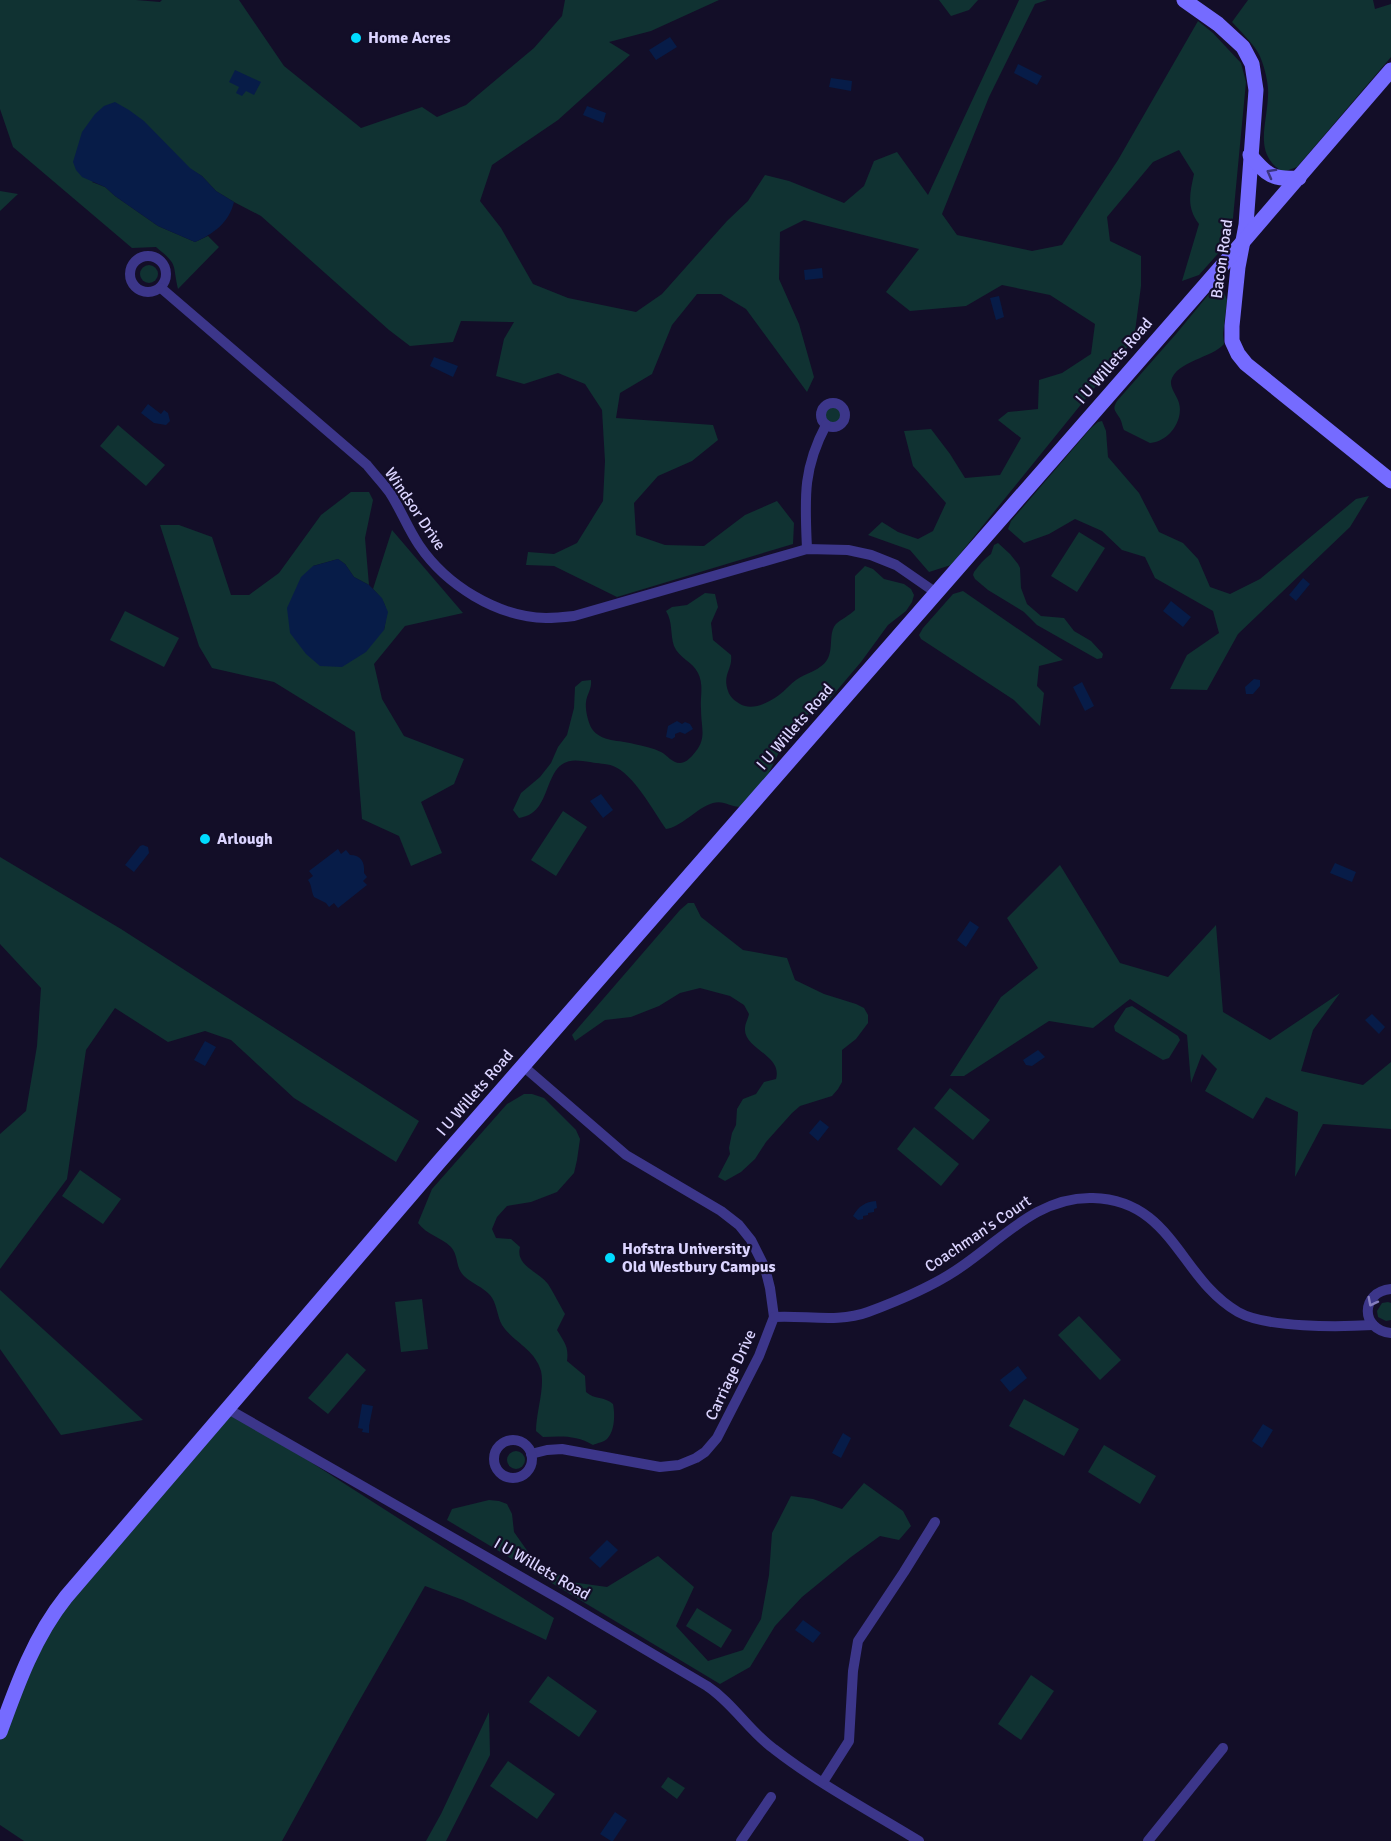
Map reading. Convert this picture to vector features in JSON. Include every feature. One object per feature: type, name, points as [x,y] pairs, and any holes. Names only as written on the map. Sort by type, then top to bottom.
[{"type":"street","name":"Bacon Road","points":[[1184,0],[1218,24],[1243,47],[1252,64],[1256,90],[1246,225],[1232,341],[1246,364],[1391,481]]},
{"type":"street","name":"I U Willets Road","points":[[0,1732],[33,1648],[58,1607],[523,1066],[935,592],[1242,244],[1391,70]]},
{"type":"street","points":[[1250,155],[1270,175],[1283,179],[1299,178]]},
{"type":"street","name":"Windsor Drive","points":[[161,288],[367,465],[389,493],[418,544],[430,560],[461,588],[489,603],[530,616],[545,618],[574,616],[807,549],[848,550],[871,555],[896,565],[935,592]]},
{"type":"street","points":[[807,549],[805,497],[807,481],[813,451],[826,425]]},
{"type":"street","name":"Carriage Drive","points":[[523,1066],[626,1155],[721,1211],[739,1226],[751,1240],[765,1268],[774,1317],[759,1356],[717,1438],[705,1452],[696,1458],[679,1465],[660,1467],[562,1449],[531,1454]]},
{"type":"street","name":"Coachman's Court","points":[[774,1317],[835,1318],[868,1312],[955,1271],[1039,1210],[1063,1201],[1092,1198],[1123,1204],[1150,1217],[1173,1241],[1213,1294],[1240,1313],[1277,1323],[1373,1325],[1384,1332],[1391,1333]]},
{"type":"street","points":[[1373,1325],[1368,1312],[1369,1304],[1377,1293],[1391,1289]]},
{"type":"street","name":"I U Willets Road","points":[[228,1409],[714,1690],[765,1742],[823,1782],[919,1841]]},
{"type":"street","points":[[823,1782],[849,1741],[853,1671],[858,1641],[934,1522]]},
{"type":"street","points":[[1148,1841],[1223,1748]]},
{"type":"street","points":[[741,1841],[771,1797]]},
{"type":"green space","points":[[0,0],[160,2],[162,0],[239,0],[284,66],[361,128],[422,107],[437,117],[466,105],[534,48],[562,16],[565,0],[719,0],[651,31],[609,42],[630,55],[558,120],[492,165],[480,201],[501,228],[533,284],[568,298],[636,312],[662,294],[727,221],[748,201],[765,175],[789,181],[844,203],[864,186],[874,161],[897,152],[928,195],[1019,0],[1047,0],[1035,4],[989,97],[942,214],[957,235],[1032,251],[1062,245],[1118,160],[1198,21],[1213,33],[1241,63],[1246,82],[1231,239],[1199,275],[1182,281],[1199,224],[1191,206],[1190,194],[1194,174],[1179,150],[1153,162],[1107,217],[1110,241],[1141,256],[1141,286],[1134,339],[951,565],[929,572],[910,550],[868,535],[882,522],[898,532],[918,539],[933,531],[946,503],[913,466],[904,431],[931,429],[965,478],[1000,475],[1021,438],[998,420],[1008,412],[1038,409],[1039,380],[1062,373],[1091,354],[1095,324],[1050,295],[1002,285],[966,306],[910,311],[886,292],[919,249],[804,220],[780,232],[779,279],[799,324],[814,377],[807,392],[746,309],[721,294],[697,294],[672,325],[652,374],[620,393],[616,418],[713,425],[718,440],[692,461],[658,476],[634,503],[636,535],[665,545],[704,546],[745,515],[777,501],[794,523],[793,544],[617,597],[554,566],[526,565],[528,552],[554,554],[577,543],[603,501],[605,461],[602,410],[585,384],[558,373],[524,384],[496,376],[504,339],[514,322],[461,321],[453,342],[410,346],[261,216],[216,191],[156,135],[92,182],[105,187],[158,226],[195,242],[208,236],[219,247],[178,289],[173,265],[163,253],[156,247],[132,248],[13,147],[0,109]]},
{"type":"green space","points":[[939,0],[978,0],[969,10],[951,16]]},
{"type":"green space","points":[[1248,0],[1373,0],[1375,9],[1391,4],[1391,57],[1297,167],[1283,172],[1268,157],[1265,148],[1264,128],[1268,92],[1262,63],[1253,45],[1232,22]]},
{"type":"green space","points":[[0,191],[18,194],[0,211]]},
{"type":"green space","points":[[149,265],[155,268],[158,274],[155,280],[149,283],[143,280],[140,274],[143,268]]},
{"type":"green space","points":[[1218,287],[1223,290],[1227,300],[1224,344],[1187,364],[1174,374],[1171,384],[1180,410],[1177,423],[1163,439],[1150,443],[1124,430],[1115,409],[1117,401],[1209,294]]},
{"type":"green space","points":[[834,406],[840,409],[843,415],[840,421],[834,424],[828,421],[825,415],[828,409]]},
{"type":"green space","points":[[1102,421],[1106,431],[1108,457],[1139,493],[1159,532],[1183,543],[1198,559],[1210,587],[1230,594],[1260,579],[1356,499],[1369,496],[1350,527],[1238,634],[1207,690],[1170,689],[1187,655],[1219,633],[1213,611],[1155,578],[1145,557],[1122,550],[1102,531],[1075,519],[1049,534],[1024,543],[1008,529],[1011,521],[1091,428]]},
{"type":"green space","points":[[118,425],[165,465],[146,486],[100,446]]},
{"type":"green space","points":[[351,492],[369,492],[373,500],[365,538],[369,585],[354,577],[345,564],[338,559],[313,566],[384,630],[386,608],[373,589],[392,530],[463,613],[405,626],[374,664],[382,699],[404,736],[464,759],[454,784],[421,802],[442,853],[411,866],[399,836],[362,819],[355,732],[274,682],[212,668],[199,646],[160,525],[179,525],[212,537],[231,595],[249,595],[279,573],[321,515]]},
{"type":"green space","points":[[1079,532],[1105,548],[1077,592],[1051,576]]},
{"type":"green space","points":[[998,543],[1020,568],[1021,588],[1027,604],[1041,616],[1064,618],[1074,631],[1091,641],[1103,654],[1102,658],[1097,659],[1037,625],[1024,612],[988,590],[975,579],[974,572],[991,554],[994,545]]},
{"type":"green space","points":[[865,566],[873,569],[884,579],[904,584],[911,589],[914,595],[912,602],[906,611],[888,625],[828,701],[813,709],[803,720],[781,748],[767,777],[741,807],[720,802],[713,803],[677,825],[666,829],[649,803],[621,770],[608,764],[576,760],[560,765],[540,805],[532,813],[519,818],[513,810],[521,793],[540,777],[567,735],[574,708],[575,687],[582,681],[591,680],[586,712],[592,729],[600,736],[655,749],[677,763],[687,761],[697,750],[702,739],[700,677],[696,669],[679,654],[674,646],[670,619],[666,611],[672,607],[687,605],[705,593],[715,594],[718,607],[711,623],[713,640],[731,655],[726,680],[728,691],[740,704],[755,706],[775,698],[796,680],[817,669],[827,660],[834,628],[838,622],[855,610],[855,576]]},
{"type":"green space","points":[[963,591],[1063,660],[1039,666],[1037,686],[1044,693],[1040,726],[1014,700],[921,639],[919,635],[923,628],[953,594]]},
{"type":"green space","points":[[125,611],[179,638],[164,667],[110,640]]},
{"type":"green space","points":[[563,811],[587,827],[556,876],[531,860]]},
{"type":"green space","points":[[0,857],[121,929],[419,1121],[396,1162],[294,1098],[231,1040],[205,1031],[168,1042],[115,1008],[86,1050],[67,1179],[0,1269],[0,1134],[26,1111],[37,1046],[41,988],[0,944]]},
{"type":"green space","points":[[1060,865],[1120,963],[1168,977],[1216,925],[1223,1012],[1270,1040],[1340,993],[1313,1030],[1301,1071],[1363,1085],[1391,1062],[1391,1129],[1323,1124],[1295,1177],[1298,1112],[1266,1097],[1253,1119],[1205,1091],[1217,1069],[1202,1054],[1191,1083],[1187,1035],[1130,999],[1093,1028],[1049,1021],[964,1076],[950,1076],[1001,997],[1038,968],[1007,918]]},
{"type":"green space","points":[[688,903],[694,903],[701,917],[743,950],[787,958],[795,980],[824,994],[856,1004],[864,1008],[868,1015],[868,1023],[856,1039],[842,1050],[842,1082],[832,1096],[800,1106],[766,1142],[755,1159],[741,1172],[725,1181],[718,1177],[730,1154],[729,1148],[736,1125],[737,1109],[743,1099],[756,1094],[764,1082],[776,1079],[777,1071],[769,1058],[746,1035],[745,1026],[749,1014],[744,1005],[730,996],[700,988],[680,993],[659,1006],[631,1017],[605,1020],[575,1041],[572,1035]]},
{"type":"green space","points":[[1132,1006],[1178,1036],[1180,1040],[1169,1058],[1163,1060],[1115,1031],[1114,1026],[1126,1008]]},
{"type":"green space","points":[[950,1088],[990,1120],[973,1140],[934,1108]]},
{"type":"green space","points":[[524,1094],[544,1098],[576,1130],[580,1139],[574,1173],[557,1192],[531,1202],[507,1206],[497,1217],[492,1229],[496,1238],[511,1239],[520,1247],[519,1254],[524,1264],[544,1279],[552,1290],[565,1314],[557,1330],[567,1348],[567,1361],[585,1376],[586,1392],[613,1404],[612,1432],[606,1440],[593,1445],[563,1436],[543,1437],[536,1431],[542,1385],[538,1363],[502,1325],[490,1295],[461,1273],[451,1247],[418,1223],[432,1189],[507,1104]]},
{"type":"green space","points":[[914,1127],[959,1164],[941,1186],[897,1149]]},
{"type":"green space","points":[[80,1170],[121,1199],[103,1224],[62,1196]]},
{"type":"green space","points":[[0,1290],[143,1420],[61,1435],[0,1349]]},
{"type":"green space","points":[[422,1299],[428,1349],[401,1352],[395,1302]]},
{"type":"green space","points":[[1382,1303],[1391,1303],[1391,1320],[1386,1321],[1378,1317],[1377,1311]]},
{"type":"green space","points":[[1079,1316],[1121,1360],[1100,1380],[1058,1335]]},
{"type":"green space","points":[[347,1353],[366,1370],[328,1414],[308,1398]]},
{"type":"green space","points":[[1024,1399],[1079,1429],[1064,1456],[1009,1426]]},
{"type":"green space","points":[[228,1409],[554,1618],[546,1640],[463,1600],[425,1586],[282,1841],[24,1841],[0,1825],[0,1732],[33,1648]]},
{"type":"green space","points":[[1104,1445],[1156,1476],[1140,1504],[1088,1472]]},
{"type":"green space","points":[[516,1451],[522,1454],[525,1460],[522,1466],[516,1469],[510,1466],[507,1460],[510,1454]]},
{"type":"green space","points":[[864,1483],[903,1511],[911,1526],[899,1540],[880,1536],[802,1597],[775,1626],[750,1667],[720,1684],[447,1520],[452,1509],[489,1500],[507,1504],[512,1514],[514,1532],[533,1559],[571,1582],[607,1587],[658,1556],[694,1587],[676,1626],[708,1661],[743,1650],[761,1619],[769,1575],[772,1533],[791,1496],[813,1499],[842,1509]]},
{"type":"green space","points":[[697,1608],[732,1630],[721,1648],[686,1626]]},
{"type":"green space","points":[[1031,1675],[1054,1691],[1021,1740],[998,1724]]},
{"type":"green space","points":[[548,1676],[597,1711],[579,1737],[529,1702]]},
{"type":"green space","points":[[489,1712],[490,1755],[446,1841],[426,1841],[441,1814]]},
{"type":"green space","points":[[508,1761],[555,1794],[537,1819],[490,1786]]},
{"type":"green space","points":[[668,1777],[685,1788],[677,1799],[661,1787]]},
{"type":"water","points":[[670,37],[677,47],[656,60],[649,50]]},
{"type":"water","points":[[1018,64],[1042,76],[1037,85],[1014,73]]},
{"type":"water","points":[[235,70],[261,82],[254,95],[246,91],[242,96],[236,93],[239,87],[229,82]]},
{"type":"water","points":[[831,78],[852,81],[851,91],[829,87]]},
{"type":"water","points":[[115,102],[144,121],[190,168],[202,176],[216,191],[234,202],[224,222],[214,231],[195,242],[158,226],[105,187],[82,177],[76,170],[73,162],[82,132],[95,114],[104,106]]},
{"type":"water","points":[[587,106],[606,113],[603,123],[583,115]]},
{"type":"water","points":[[822,268],[823,278],[805,280],[804,270]]},
{"type":"water","points":[[999,296],[1004,317],[996,320],[990,298]]},
{"type":"water","points":[[434,357],[458,366],[453,377],[430,366]]},
{"type":"water","points":[[148,404],[161,414],[164,410],[168,413],[170,421],[166,425],[154,423],[141,413]]},
{"type":"water","points":[[338,559],[345,564],[354,577],[369,585],[382,598],[388,612],[384,630],[366,652],[342,667],[320,666],[306,654],[290,633],[287,608],[301,577],[313,566]]},
{"type":"water","points":[[1303,578],[1310,584],[1296,601],[1289,595]]},
{"type":"water","points":[[1171,601],[1191,617],[1183,627],[1163,611]]},
{"type":"water","points":[[1254,679],[1260,680],[1260,686],[1253,694],[1246,694],[1245,687]]},
{"type":"water","points":[[1082,682],[1094,706],[1085,711],[1073,687]]},
{"type":"water","points":[[677,721],[690,724],[693,729],[685,734],[680,732],[675,734],[672,739],[666,737],[668,726]]},
{"type":"water","points":[[601,794],[613,810],[603,818],[590,801]]},
{"type":"water","points":[[143,845],[148,847],[149,853],[134,872],[125,865]]},
{"type":"water","points":[[338,849],[341,854],[346,850],[350,855],[362,860],[367,877],[363,881],[367,885],[338,908],[334,903],[329,907],[314,897],[308,880],[313,876],[309,871]]},
{"type":"water","points":[[1335,863],[1356,872],[1352,882],[1330,873]]},
{"type":"water","points":[[970,921],[979,927],[966,947],[957,940]]},
{"type":"water","points":[[1372,1014],[1385,1027],[1379,1034],[1365,1020]]},
{"type":"water","points":[[205,1041],[216,1047],[205,1066],[194,1060]]},
{"type":"water","points":[[1038,1050],[1045,1057],[1032,1066],[1026,1065],[1023,1060]]},
{"type":"water","points":[[820,1120],[829,1127],[818,1141],[809,1133]]},
{"type":"water","points":[[876,1201],[877,1208],[874,1212],[858,1220],[853,1216],[863,1205]]},
{"type":"water","points":[[1018,1366],[1027,1378],[1010,1392],[1000,1380]]},
{"type":"water","points":[[362,1404],[373,1406],[369,1433],[362,1432],[363,1429],[358,1428]]},
{"type":"water","points":[[1263,1424],[1273,1430],[1262,1448],[1252,1441]]},
{"type":"water","points":[[843,1433],[851,1438],[841,1458],[832,1453]]},
{"type":"water","points":[[607,1540],[618,1550],[600,1568],[589,1558]]},
{"type":"water","points":[[803,1620],[821,1633],[813,1643],[795,1630]]},
{"type":"water","points":[[615,1812],[627,1820],[611,1841],[600,1834]]},
{"type":"place","name":"Home Acres","points":[[356,38]]},
{"type":"place","name":"Arlough","points":[[205,839]]},
{"type":"place","name":"Hofstra University Old Westbury Campus","points":[[610,1258]]}]
